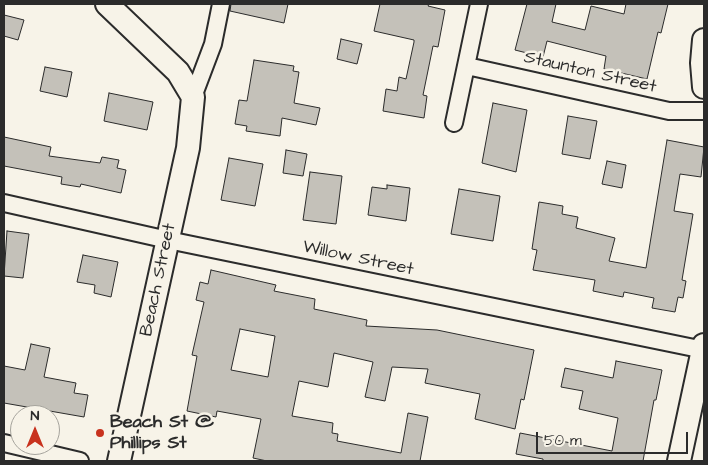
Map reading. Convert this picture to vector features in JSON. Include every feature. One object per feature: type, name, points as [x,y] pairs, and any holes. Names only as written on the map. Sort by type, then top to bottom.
[{"type":"street","points":[[107,4],[178,72],[193,97]]},
{"type":"street","name":"Beach Street","points":[[119,461],[188,148],[193,97],[213,44],[221,4]]},
{"type":"street","points":[[454,123],[479,4]]},
{"type":"street","points":[[704,40],[702,63],[704,87]]},
{"type":"street","name":"Staunton Street","points":[[467,66],[669,111],[704,111]]},
{"type":"street","name":"Willow Street","points":[[4,203],[168,240],[704,348]]},
{"type":"street","points":[[679,461],[704,348]]},
{"type":"street","points":[[4,443],[80,461]]},
{"type":"building","points":[[231,4],[288,4],[284,23],[230,11]]},
{"type":"building","points":[[380,4],[429,4],[428,6],[445,10],[438,47],[433,46],[423,95],[427,96],[424,118],[383,111],[386,89],[397,91],[399,77],[406,79],[414,40],[374,31]]},
{"type":"building","points":[[527,4],[556,4],[552,22],[585,30],[591,6],[624,14],[626,4],[668,4],[661,33],[658,32],[647,79],[604,69],[606,56],[547,41],[543,57],[515,50]]},
{"type":"building","points":[[4,15],[24,20],[18,40],[4,36]]},
{"type":"building","points":[[341,39],[362,44],[357,64],[337,59]]},
{"type":"building","points":[[254,60],[294,66],[293,71],[299,72],[294,103],[320,108],[316,125],[282,118],[280,136],[246,131],[247,126],[235,124],[239,100],[247,101]]},
{"type":"building","points":[[45,67],[72,72],[67,97],[40,91]]},
{"type":"building","points":[[109,93],[153,102],[147,130],[104,121]]},
{"type":"building","points":[[493,103],[527,110],[516,172],[482,163]]},
{"type":"building","points":[[568,116],[597,121],[590,159],[562,154]]},
{"type":"building","points":[[4,137],[51,147],[49,156],[100,163],[102,157],[119,160],[117,168],[126,170],[121,193],[81,184],[80,187],[61,184],[62,177],[4,166]]},
{"type":"building","points":[[667,140],[704,147],[701,177],[680,174],[674,211],[693,214],[682,280],[686,281],[683,298],[678,297],[675,312],[652,308],[654,298],[624,292],[623,297],[593,291],[595,280],[533,270],[537,250],[532,249],[539,202],[563,206],[562,214],[578,217],[576,228],[615,238],[609,261],[646,268]]},
{"type":"building","points":[[286,150],[307,154],[303,176],[283,173]]},
{"type":"building","points":[[229,158],[263,164],[255,206],[221,200]]},
{"type":"building","points":[[607,161],[626,165],[622,188],[602,184]]},
{"type":"building","points":[[310,172],[342,176],[336,224],[303,220]]},
{"type":"building","points":[[387,185],[410,188],[406,221],[368,215],[372,187],[387,189]]},
{"type":"building","points":[[459,189],[500,196],[493,241],[451,234]]},
{"type":"building","points":[[7,231],[29,234],[23,278],[4,276]]},
{"type":"building","points":[[83,255],[118,262],[111,297],[94,293],[95,285],[77,282]]},
{"type":"building","points":[[211,270],[276,285],[274,291],[315,299],[314,309],[367,320],[366,326],[437,330],[534,350],[524,400],[521,399],[515,429],[475,419],[480,394],[425,383],[428,369],[392,367],[385,401],[365,397],[373,362],[334,353],[328,387],[299,381],[292,416],[333,423],[332,433],[338,434],[337,441],[401,453],[408,413],[428,417],[420,461],[267,461],[253,458],[261,419],[217,411],[216,417],[187,411],[197,356],[192,355],[204,302],[196,300],[200,282],[208,284]],"holes":[[[240,329],[275,336],[268,377],[231,370]]]},
{"type":"building","points":[[31,344],[50,348],[44,377],[76,383],[74,393],[88,395],[84,417],[60,413],[60,405],[15,405],[4,403],[4,366],[25,370]]},
{"type":"building","points":[[616,361],[662,370],[656,400],[654,400],[643,461],[543,461],[543,459],[516,454],[520,433],[612,451],[618,418],[579,409],[583,391],[561,387],[565,368],[613,378]]},
{"type":"place","name":"Beach St @ Phillips St","points":[[100,433]]}]
